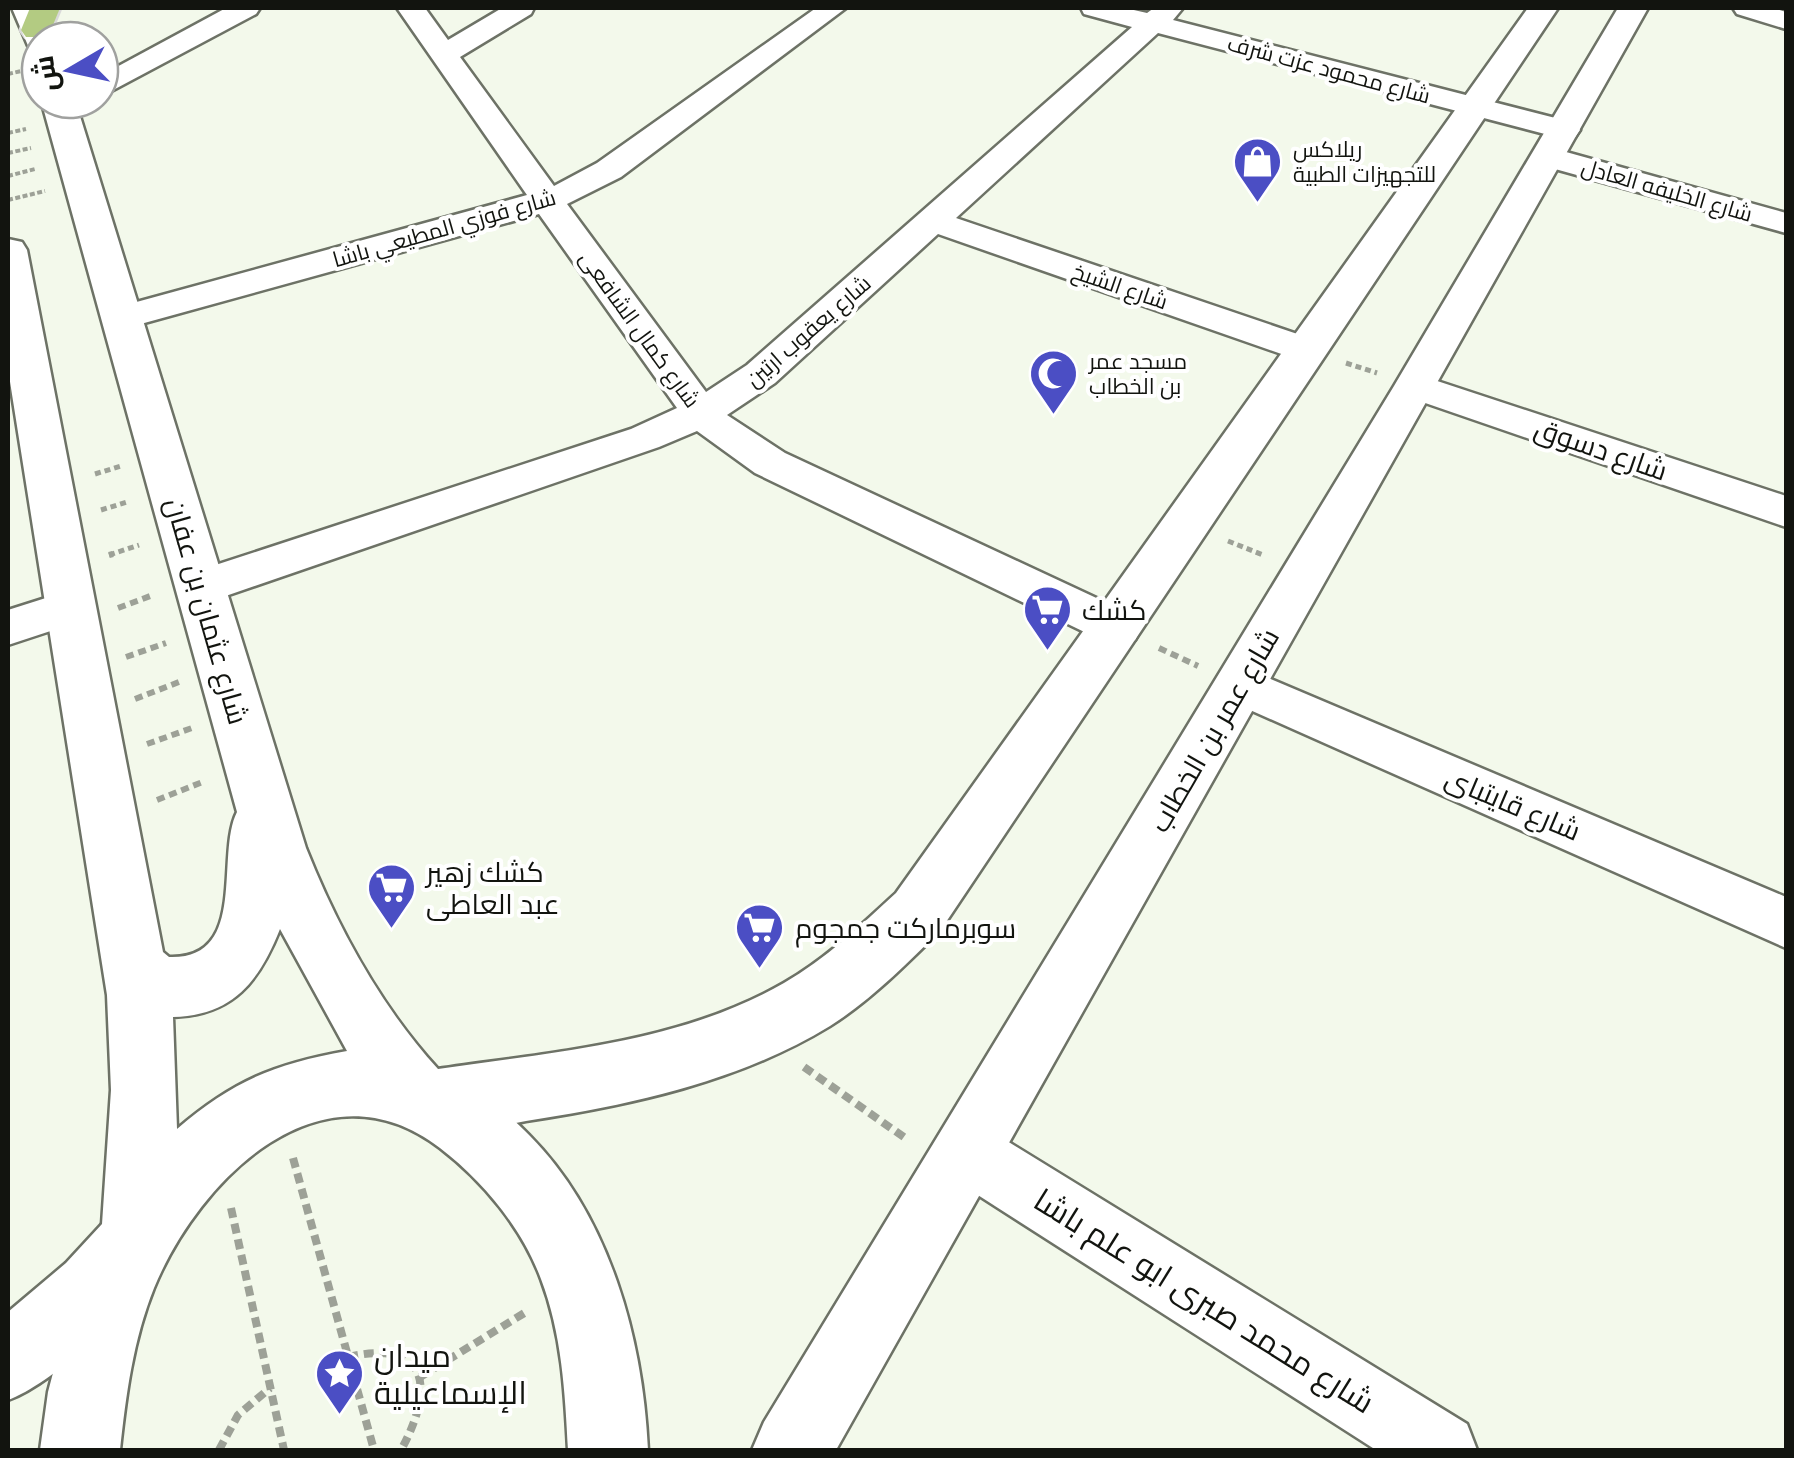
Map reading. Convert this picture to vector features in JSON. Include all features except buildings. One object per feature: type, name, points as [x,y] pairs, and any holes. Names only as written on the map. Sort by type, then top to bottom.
[{"type":"street","points":[[120,75],[246,8]]},
{"type":"street","name":"شارع كمال الشافعى","points":[[411,8],[702,413],[770,464],[1118,628]]},
{"type":"street","points":[[444,54],[521,8]]},
{"type":"street","name":"شارع فوزي المطيعي باشا","points":[[124,317],[547,200],[609,170],[832,8]]},
{"type":"street","name":"شارع محمود عزت شرف","points":[[1094,8],[1161,15],[1476,107],[1556,143]]},
{"type":"street","points":[[424,1100],[636,1070],[693,1057],[756,1033],[844,983],[918,912],[1544,8]]},
{"type":"street","name":"شارع عمر بن الخطاب","points":[[792,1450],[1633,8]]},
{"type":"street","points":[[1746,8],[1786,21]]},
{"type":"street","name":"شارع يعقوب ارتين","points":[[214,634],[702,413],[761,374],[1161,15]]},
{"type":"street","name":"شارع عثمان بن عفان","points":[[79,120],[124,317],[255,780],[286,874],[310,929],[357,1012],[424,1100]]},
{"type":"street","name":"شارع الخليفه العادل","points":[[1556,143],[1786,223]]},
{"type":"street","name":"شارع الشيخ","points":[[932,221],[1307,350]]},
{"type":"street","points":[[8,250],[135,966],[146,1090],[137,1240],[110,1297],[96,1344],[80,1450]]},
{"type":"street","name":"شارع دسوق","points":[[1416,386],[1786,512]]},
{"type":"street","points":[[8,628],[74,620]]},
{"type":"street","name":"شارع قايتباى","points":[[1240,686],[1786,922]]},
{"type":"street","points":[[135,966],[159,986],[184,987],[212,979],[236,960],[253,920],[255,780]]},
{"type":"street","points":[[8,1362],[92,1289],[137,1240],[186,1171],[248,1116],[318,1087],[386,1086],[424,1100],[460,1120],[511,1164],[552,1220],[580,1279],[603,1371],[608,1450]]},
{"type":"street","name":"شارع محمد صبرى ابو علم باشا","points":[[961,1162],[1440,1450]]},
{"type":"path","points":[[1307,350],[1416,386]]},
{"type":"path","points":[[74,620],[173,490]]},
{"type":"path","points":[[74,620],[173,490]]},
{"type":"path","points":[[74,620],[173,490]]},
{"type":"path","points":[[1189,524],[1305,573]]},
{"type":"path","points":[[74,620],[214,634]]},
{"type":"path","points":[[74,620],[214,634]]},
{"type":"path","points":[[74,620],[214,634]]},
{"type":"path","points":[[74,620],[214,634]]},
{"type":"path","points":[[1118,628],[1240,686]]},
{"type":"path","points":[[109,818],[255,780]]},
{"type":"path","points":[[756,1033],[961,1162]]},
{"type":"path","points":[[278,1102],[374,1450]]},
{"type":"path","points":[[216,1141],[284,1450]]},
{"type":"path","points":[[420,1377],[580,1279]]},
{"type":"path","points":[[348,1357],[371,1349],[392,1350],[410,1359],[420,1377],[424,1400],[417,1426],[402,1450]]},
{"type":"path","points":[[219,1450],[238,1415],[270,1388]]},
{"type":"place","name":"ريلاكس للتجهيزات الطبية","points":[[1258,204]]},
{"type":"place","name":"مسجد عمر بن الخطاب","points":[[1054,416]]},
{"type":"place","name":"كشك","points":[[1047,652]]},
{"type":"place","name":"كشك زهير عبد العاطى","points":[[391,930]]},
{"type":"place","name":"سوبرماركت جمجوم","points":[[760,970]]},
{"type":"place","name":"ميدان الإسماعيلية","points":[[339,1416]]}]
